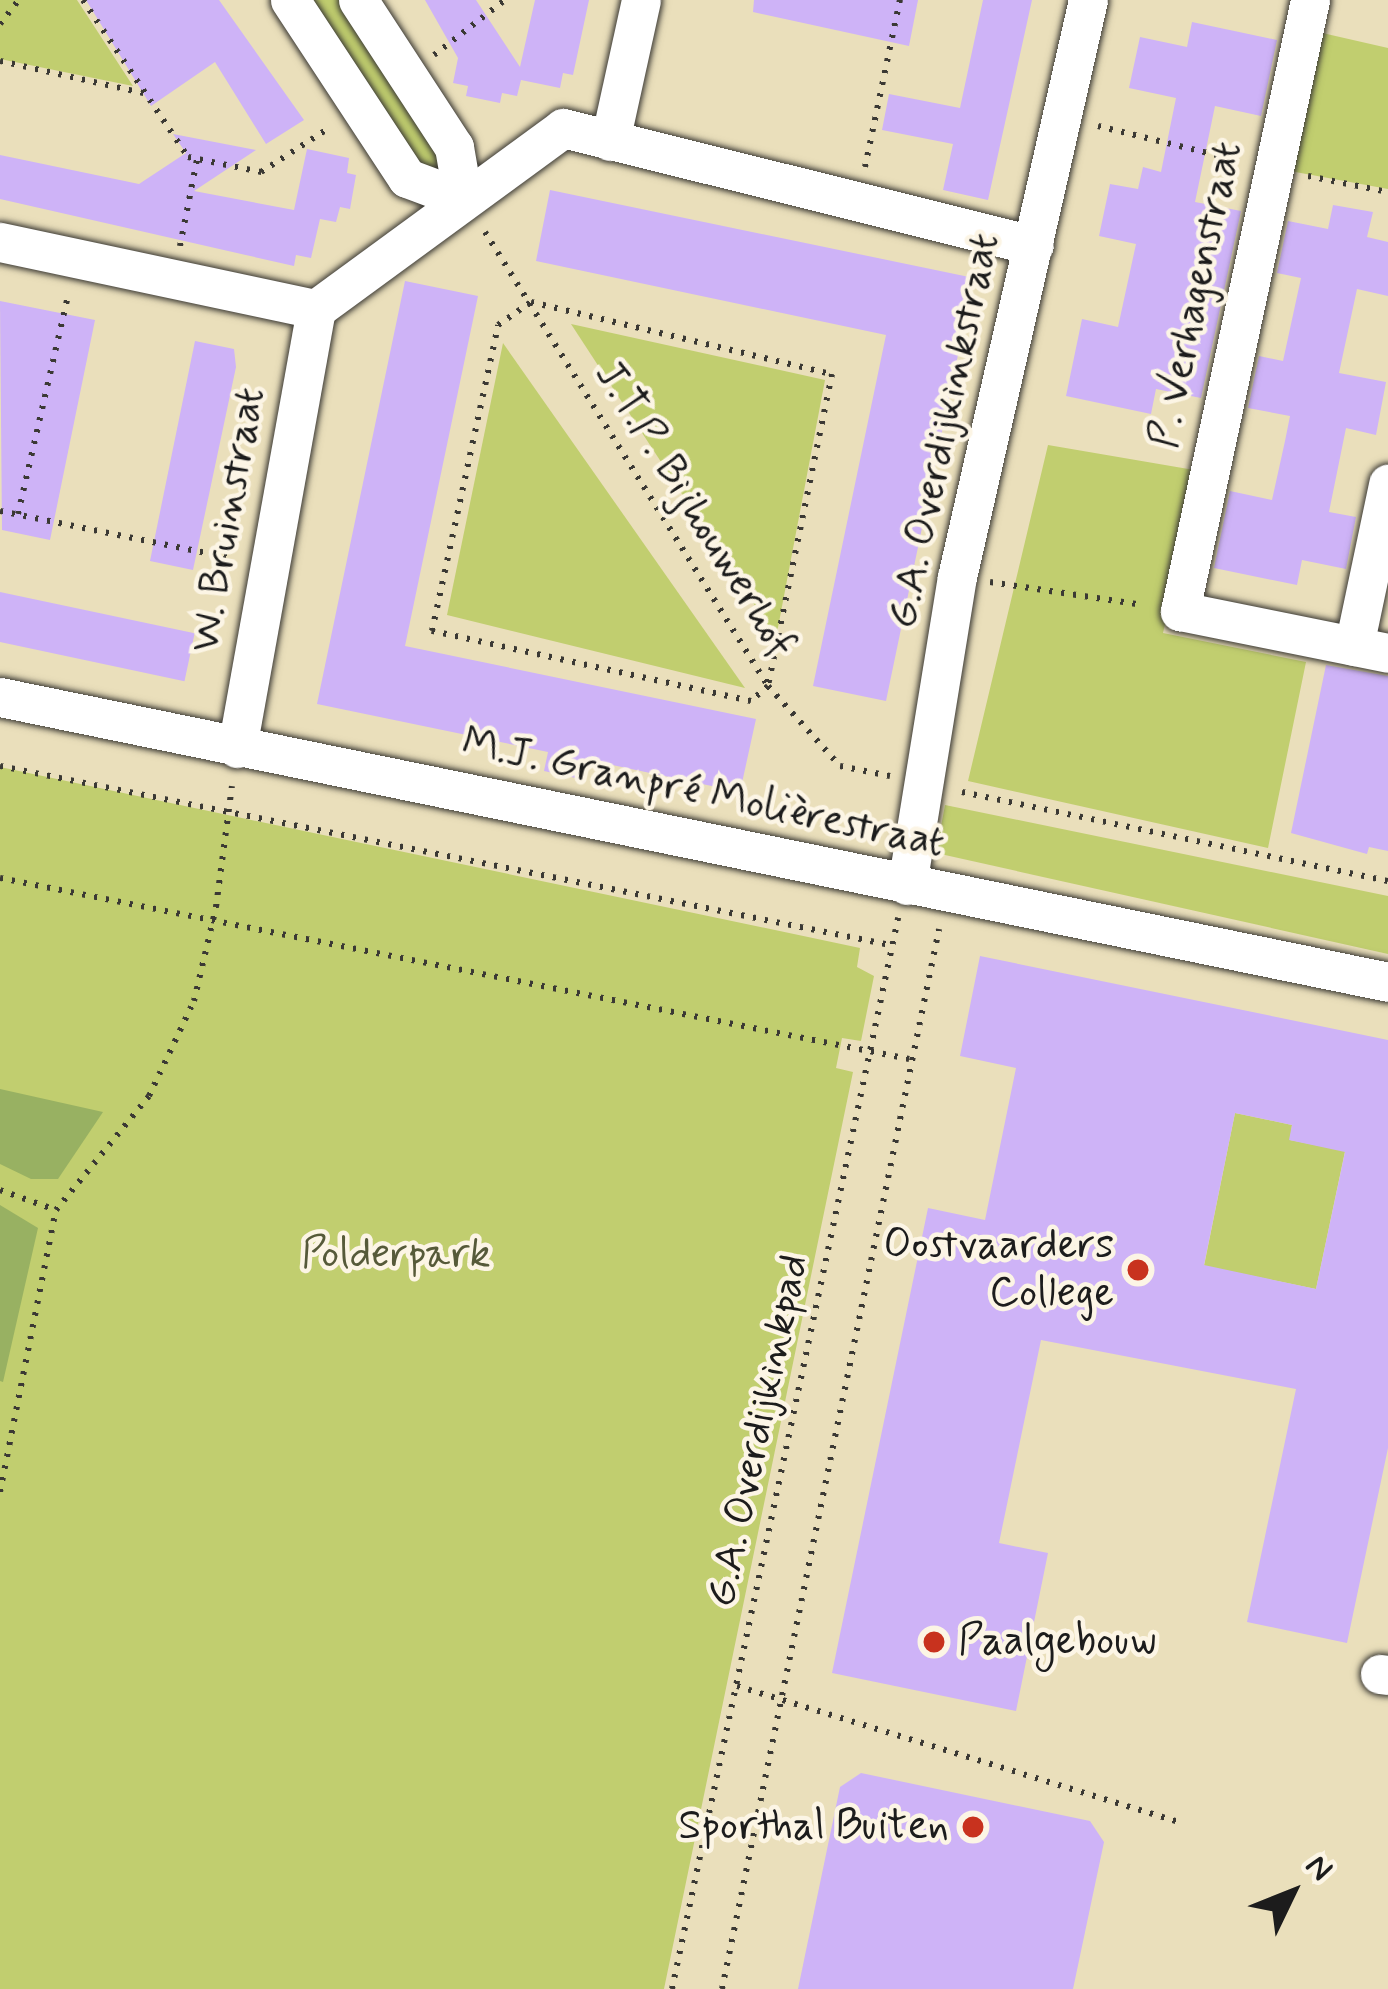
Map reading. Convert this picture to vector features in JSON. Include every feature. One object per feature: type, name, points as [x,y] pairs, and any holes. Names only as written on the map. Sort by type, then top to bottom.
[{"type":"street","points":[[290,0],[407,178],[463,199]]},
{"type":"street","points":[[358,0],[454,146],[463,199]]},
{"type":"street","points":[[610,141],[641,0]]},
{"type":"street","name":"G.A. Overdijkinkstraat","points":[[907,885],[957,577],[1065,118],[1088,0]]},
{"type":"street","name":"P. Verhagenstraat","points":[[1180,611],[1310,0]]},
{"type":"street","points":[[0,242],[316,309],[563,128],[1034,245]]},
{"type":"street","name":"W. Bruinstraat","points":[[237,748],[316,309]]},
{"type":"street","points":[[1180,611],[1371,650],[1388,484]]},
{"type":"street","name":"M.J. Granpré Molièrestraat","points":[[0,697],[1388,982]]},
{"type":"path","points":[[0,24],[19,0]]},
{"type":"path","points":[[83,0],[188,157],[261,172],[361,108]]},
{"type":"path","points":[[407,75],[505,0]]},
{"type":"path","points":[[857,202],[900,0]]},
{"type":"path","points":[[0,61],[145,93]]},
{"type":"path","points":[[1065,118],[1271,169],[1388,192]]},
{"type":"path","points":[[173,278],[197,159]]},
{"type":"path","name":"J.T.P. Bijhouwerhof","points":[[463,199],[768,686],[840,766],[1388,881]]},
{"type":"path","points":[[18,514],[77,258]]},
{"type":"path","points":[[531,302],[832,374],[768,686],[751,701],[432,631],[497,325],[531,302]]},
{"type":"path","points":[[0,511],[270,565]]},
{"type":"path","points":[[957,577],[1180,611]]},
{"type":"path","points":[[0,1492],[56,1210],[149,1096],[194,1001],[213,922],[237,748]]},
{"type":"path","points":[[0,766],[890,945]]},
{"type":"path","points":[[0,878],[909,1059]]},
{"type":"path","name":"G.A. Overdijkinkpad","points":[[672,1989],[867,1051],[907,885]]},
{"type":"path","points":[[722,1989],[909,1059],[947,893]]},
{"type":"path","points":[[0,1190],[56,1210]]},
{"type":"path","points":[[737,1686],[778,1704],[1178,1822]]},
{"type":"green space","points":[[0,0],[77,0],[133,86],[0,59]]},
{"type":"green space","points":[[298,0],[347,0],[447,167],[422,180]]},
{"type":"green space","points":[[1318,32],[1388,48],[1388,189],[1290,171]]},
{"type":"green space","points":[[571,324],[825,380],[776,638]]},
{"type":"green space","points":[[503,343],[745,688],[447,615]]},
{"type":"green space","points":[[1048,445],[1200,471],[1163,633],[1306,662],[1268,848],[968,781]]},
{"type":"green space","name":"Polderpark","points":[[0,767],[860,948],[857,967],[874,976],[861,1041],[842,1038],[836,1068],[853,1072],[664,1989],[0,1989]]},
{"type":"green space","points":[[945,805],[1388,896],[1388,954],[936,853]]},
{"type":"green space","points":[[0,1089],[103,1112],[58,1179],[31,1179],[0,1164]]},
{"type":"green space","points":[[1235,1113],[1292,1125],[1290,1140],[1325,1147],[1348,1137],[1316,1289],[1204,1266]]},
{"type":"green space","points":[[0,1205],[38,1228],[3,1382],[0,1381]]},
{"type":"building","points":[[86,0],[219,0],[304,120],[266,144],[215,62],[151,106]]},
{"type":"building","points":[[425,0],[476,0],[520,67],[535,0],[589,0],[573,75],[563,73],[560,88],[521,80],[517,96],[502,93],[500,103],[466,96],[468,86],[453,83],[458,58]]},
{"type":"building","points":[[754,0],[918,0],[909,46],[753,12]]},
{"type":"building","points":[[983,0],[1032,0],[988,200],[943,190],[953,144],[882,130],[889,94],[960,108]]},
{"type":"building","points":[[1192,22],[1277,40],[1261,116],[1215,106],[1195,202],[1241,211],[1201,398],[1156,389],[1151,414],[1066,396],[1082,319],[1118,327],[1136,244],[1099,236],[1110,184],[1138,189],[1143,167],[1161,172],[1176,98],[1129,88],[1140,37],[1187,47]]},
{"type":"building","points":[[173,134],[256,150],[194,191],[294,210],[307,149],[349,158],[347,173],[356,175],[350,209],[340,207],[336,222],[320,219],[311,258],[296,255],[294,266],[0,199],[0,155],[139,184],[186,153]]},
{"type":"building","points":[[550,190],[974,278],[886,701],[813,686],[886,335],[536,261]]},
{"type":"building","points":[[1333,205],[1373,212],[1367,237],[1388,242],[1388,296],[1357,289],[1339,373],[1386,382],[1376,435],[1346,428],[1329,512],[1356,517],[1346,569],[1302,560],[1297,585],[1214,568],[1230,491],[1272,500],[1285,441],[1290,416],[1248,408],[1259,356],[1283,361],[1301,278],[1277,273],[1288,221],[1328,229]]},
{"type":"building","points":[[405,281],[478,296],[405,646],[756,719],[740,792],[584,759],[580,779],[544,771],[548,752],[317,704]]},
{"type":"building","points":[[0,301],[95,320],[50,540],[2,530]]},
{"type":"building","points":[[195,341],[234,349],[236,367],[193,570],[150,561]]},
{"type":"building","points":[[0,592],[195,633],[184,681],[0,642]]},
{"type":"building","points":[[1326,665],[1388,676],[1388,851],[1369,847],[1367,854],[1291,833]]},
{"type":"building","points":[[980,956],[1388,1040],[1388,1448],[1347,1643],[1247,1622],[1296,1389],[1041,1340],[999,1543],[1048,1553],[1016,1711],[832,1673],[928,1208],[985,1220],[1016,1068],[960,1056]],"holes":[[[1235,1113],[1292,1125],[1289,1140],[1345,1152],[1316,1289],[1204,1265]]]},
{"type":"building","points":[[861,1773],[1090,1821],[1104,1842],[1073,1989],[798,1989],[840,1787]]},
{"type":"place","name":"Oostvaarders College","points":[[1138,1270]]},
{"type":"place","name":"Paalgebouw","points":[[934,1642]]},
{"type":"place","name":"Sporthal Buiten","points":[[973,1827]]}]
